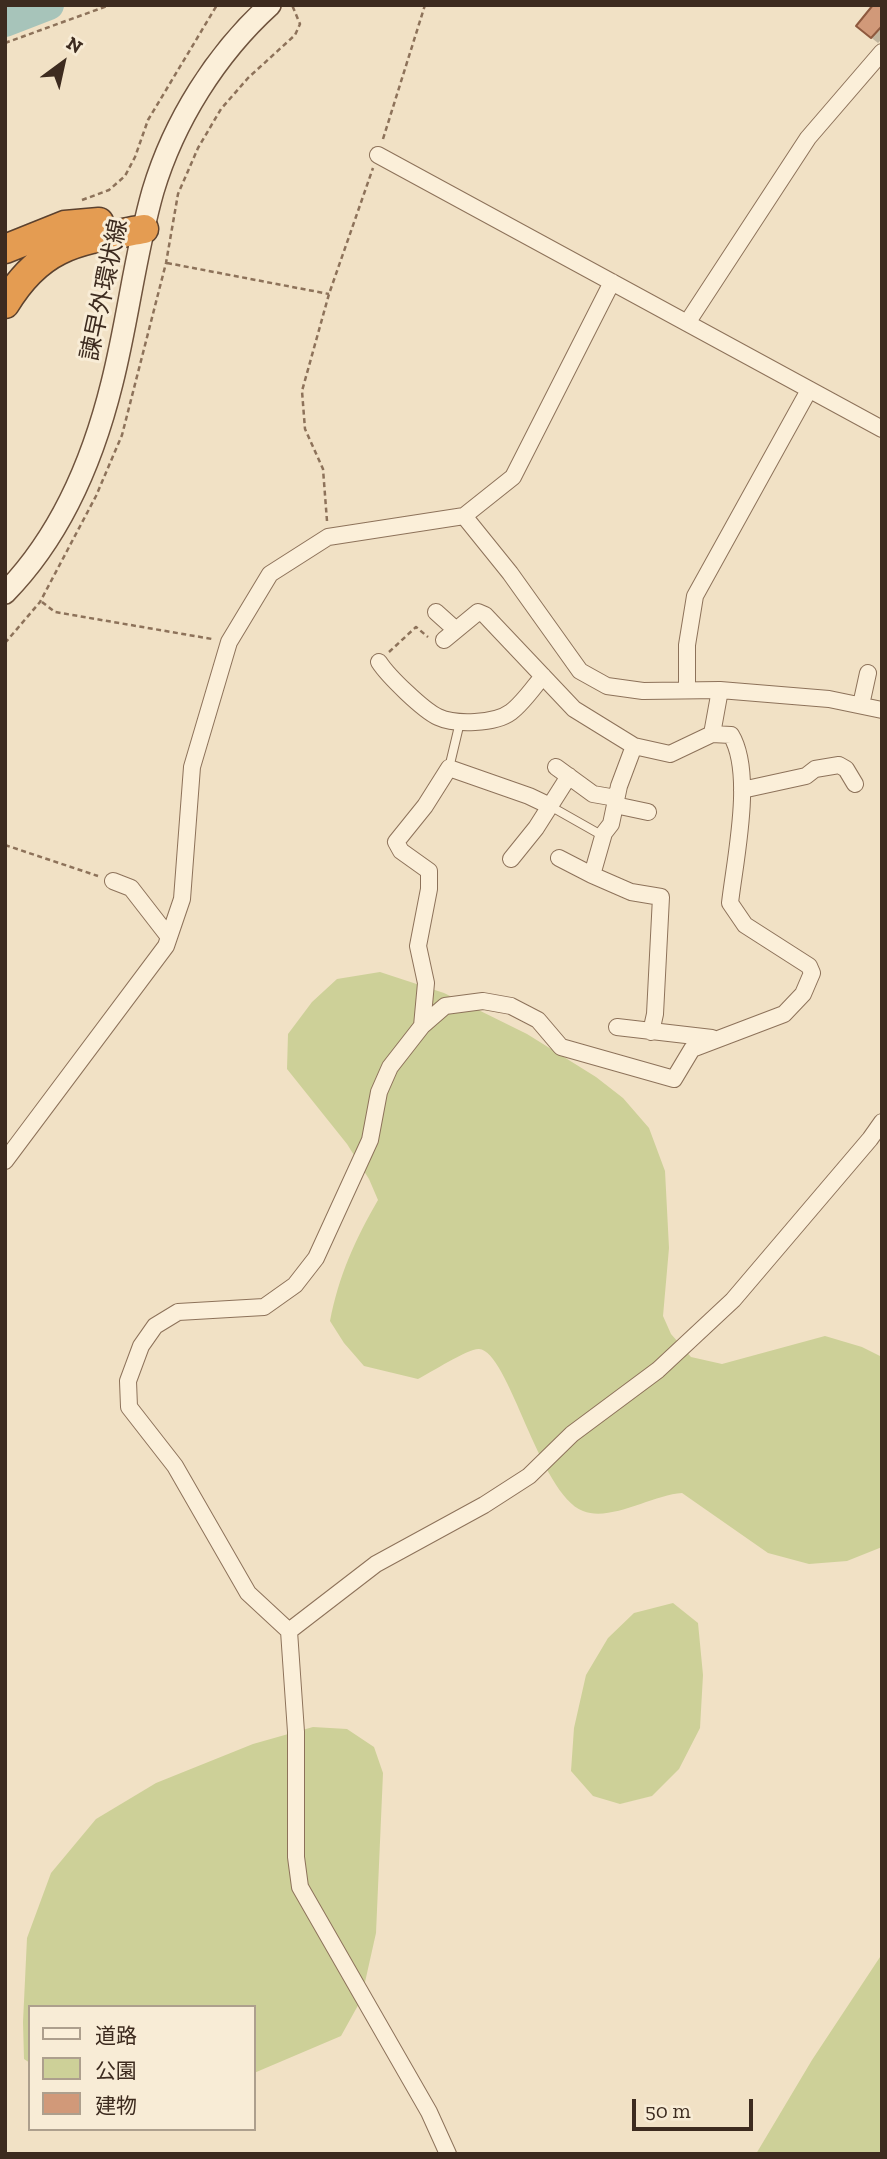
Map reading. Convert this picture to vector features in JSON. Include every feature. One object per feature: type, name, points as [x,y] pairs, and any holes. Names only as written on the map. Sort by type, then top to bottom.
[{"type":"highway","points":[[5,249],[38,234],[76,224],[109,222],[144,229]]},
{"type":"highway","points":[[5,304],[26,275],[58,249],[78,241],[144,229]]},
{"type":"main road","name":"諫早外環状線","points":[[5,593],[40,551],[59,522],[90,457],[113,382],[144,229],[165,158],[185,116],[216,65],[270,5]]},
{"type":"street","points":[[687,323],[808,138],[882,52]]},
{"type":"street","points":[[377,155],[882,429]]},
{"type":"street","points":[[5,1161],[166,946],[182,899],[192,767],[229,642],[270,574],[328,537],[464,516],[513,477],[612,282]]},
{"type":"street","points":[[687,690],[687,645],[695,596],[809,390]]},
{"type":"street","points":[[464,516],[510,573],[580,671],[607,686],[643,691],[720,690],[829,699],[882,710]]},
{"type":"street","points":[[436,612],[450,635],[478,612],[485,615],[574,709],[634,746],[670,754],[712,734],[731,735],[737,745],[742,790],[730,903],[745,925],[809,966],[812,973],[803,994],[784,1014],[692,1049],[674,1079],[561,1047],[538,1020],[511,1006],[483,1001],[445,1006],[422,1026],[390,1067],[379,1093],[370,1140],[316,1258],[295,1285],[264,1307],[178,1312],[155,1326],[141,1346],[128,1381],[129,1407],[176,1466],[248,1593],[289,1631],[296,1732],[296,1857],[300,1887],[429,2112],[448,2154]]},
{"type":"street","points":[[379,662],[386,673],[435,716],[450,722],[486,721],[510,713],[543,676]]},
{"type":"street","points":[[861,705],[868,673]]},
{"type":"street","points":[[712,734],[720,690]]},
{"type":"street","points":[[592,875],[603,836],[611,824],[634,746]]},
{"type":"street","points":[[742,790],[806,776],[815,769],[839,765],[846,769],[855,784]]},
{"type":"street","points":[[422,1026],[426,983],[418,946],[429,889],[429,871],[401,851],[396,842],[425,806],[449,768],[520,792],[550,806]]},
{"type":"street","points":[[511,859],[550,806],[563,772],[593,794],[648,812]]},
{"type":"street","points":[[559,858],[631,892],[661,897],[655,1014],[651,1032]]},
{"type":"street","points":[[113,881],[131,888],[169,937]]},
{"type":"street","points":[[617,1027],[718,1039]]},
{"type":"street","points":[[289,1631],[376,1564],[484,1505],[529,1476],[572,1434],[658,1370],[733,1300],[854,1159],[882,1122]]},
{"type":"lane","points":[[449,768],[460,722]]},
{"type":"lane","points":[[550,806],[603,836]]},
{"type":"path","points":[[5,43],[110,5]]},
{"type":"path","points":[[76,202],[109,190],[125,176],[148,120],[216,5]]},
{"type":"path","points":[[5,643],[40,601],[96,496],[122,435],[166,263],[178,194],[198,148],[221,109],[248,78],[295,35],[300,24],[292,5]]},
{"type":"path","points":[[166,263],[329,294],[302,391],[305,429],[323,469],[328,537]]},
{"type":"path","points":[[40,601],[55,611],[229,642]]},
{"type":"path","points":[[379,662],[416,627],[435,643],[450,635]]},
{"type":"path","points":[[5,845],[113,881]]},
{"type":"green space","points":[[380,972],[444,993],[527,1034],[596,1077],[623,1098],[649,1128],[665,1171],[669,1248],[663,1316],[671,1334],[691,1357],[722,1364],[825,1336],[862,1347],[882,1357],[882,1547],[847,1561],[809,1564],[768,1553],[682,1493],[619,1511],[583,1511],[567,1499],[552,1479],[502,1373],[490,1356],[479,1349],[474,1350],[418,1379],[364,1366],[330,1321],[349,1258],[378,1200],[369,1179],[347,1144],[287,1069],[288,1034],[312,1002],[337,979]]},
{"type":"green space","points":[[673,1603],[698,1623],[703,1675],[700,1728],[679,1769],[652,1796],[620,1804],[593,1796],[571,1771],[574,1728],[586,1675],[608,1638],[634,1613]]},
{"type":"green space","points":[[313,1727],[347,1729],[374,1747],[383,1773],[376,1933],[361,2000],[341,2036],[256,2072],[256,2005],[28,2005],[28,2062],[24,2059],[27,1938],[51,1873],[96,1819],[156,1783],[253,1744]]},
{"type":"green space","points":[[882,1954],[882,2154],[756,2154],[812,2060]]},
{"type":"building","points":[[873,5],[882,5],[882,26],[871,38],[856,26]]},
{"type":"waterway","points":[[5,22],[49,5]]}]
